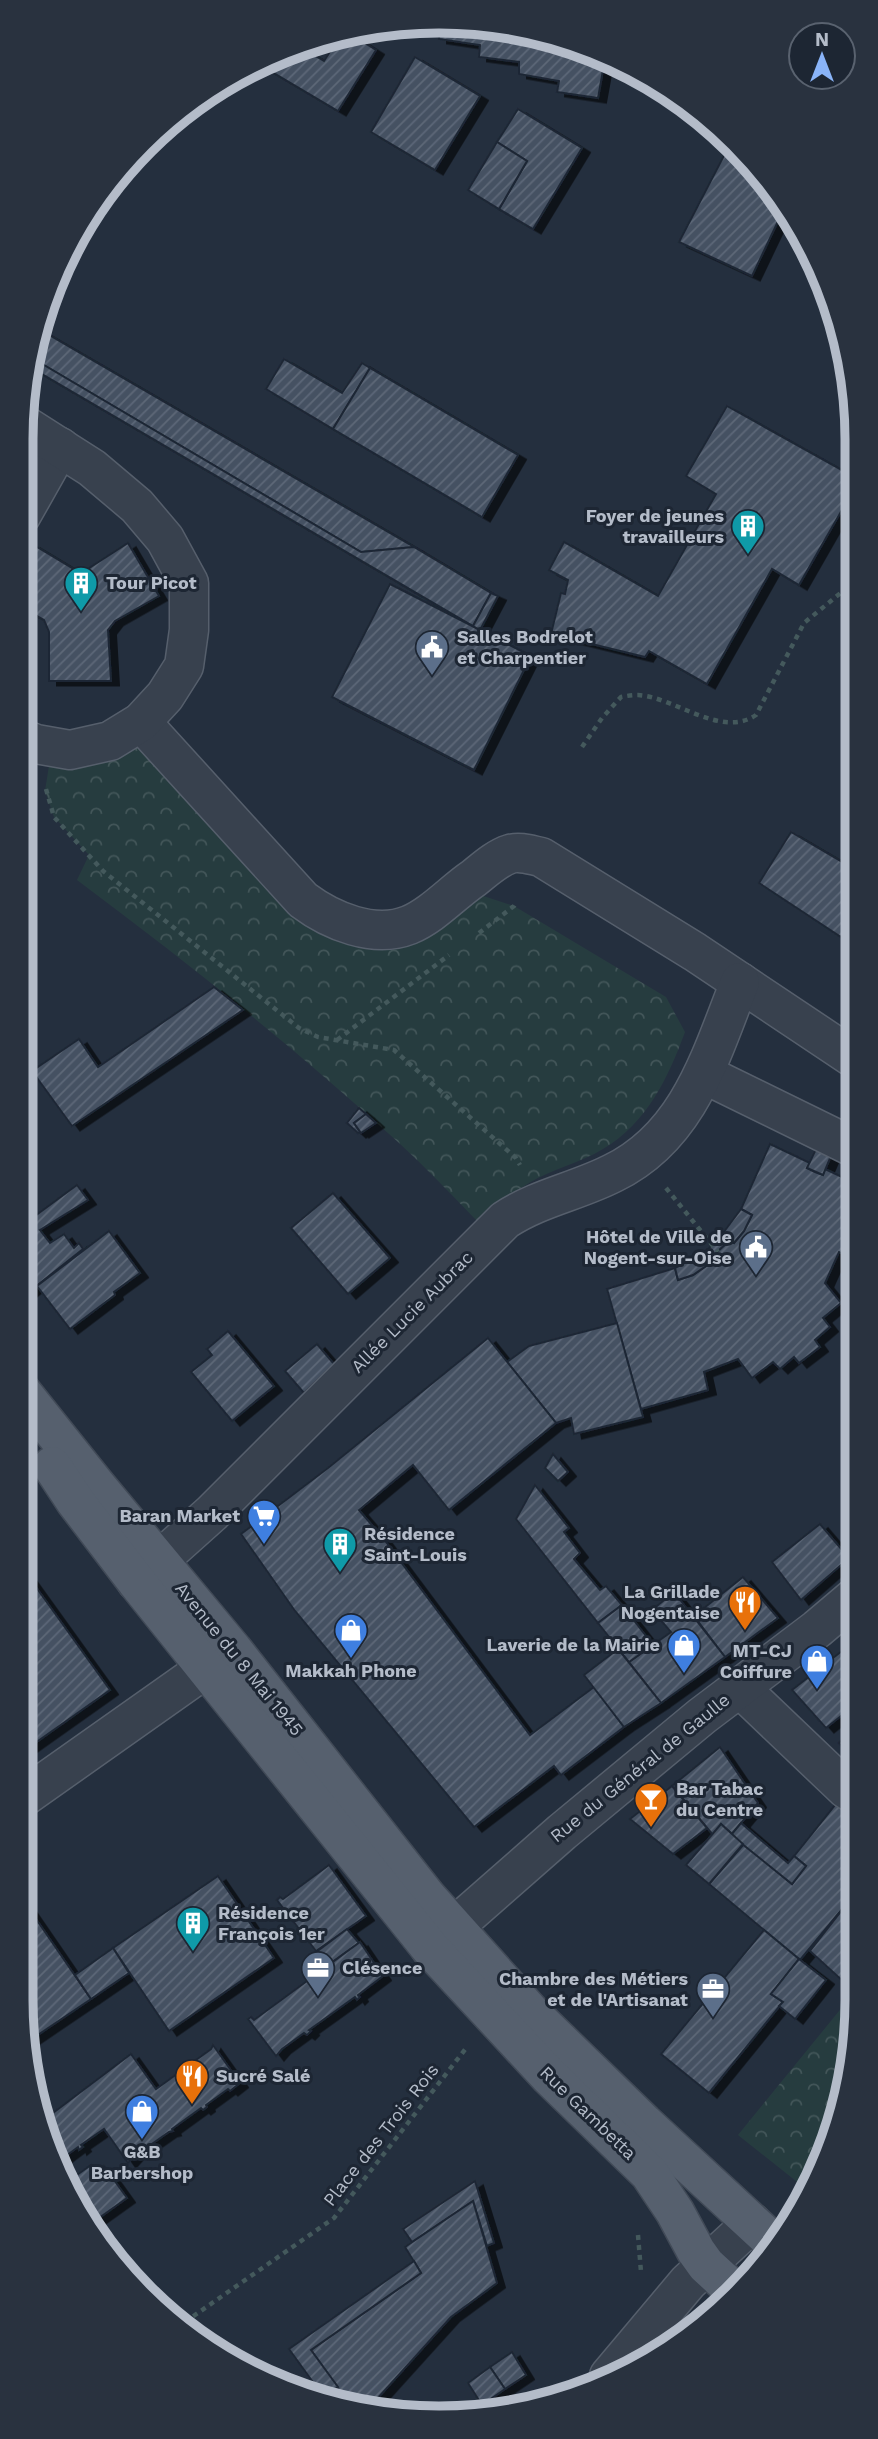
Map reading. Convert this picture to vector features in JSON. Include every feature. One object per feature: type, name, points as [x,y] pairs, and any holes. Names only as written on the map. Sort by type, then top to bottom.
[{"type":"main road","name":"Avenue du 8 Mai 1945","points":[[33,1408],[147,1571],[205,1669],[442,1938]]},
{"type":"main road","name":"Avenue du 8 Mai 1945","points":[[33,1438],[75,1501],[270,1695],[402,1867],[442,1938]]},
{"type":"main road","name":"Rue Gambetta","points":[[442,1938],[494,2018],[549,2076],[649,2173],[718,2277]]},
{"type":"main road","name":"Rue Gambetta","points":[[442,1938],[540,2022],[652,2131],[764,2233]]},
{"type":"street","points":[[33,430],[92,468],[137,506],[165,539],[189,583],[189,630],[184,666],[165,696],[141,722],[110,741],[70,750],[37,743]]},
{"type":"street","points":[[33,495],[60,447]]},
{"type":"street","points":[[141,722],[303,900],[329,917],[359,927],[394,930],[427,915],[459,888],[510,854],[524,853],[541,857],[695,951],[845,1052]]},
{"type":"street","name":"Allée Lucie Aubrac","points":[[147,1571],[212,1513],[489,1234],[521,1209],[611,1175],[632,1163],[669,1131],[682,1114],[704,1074],[740,982]]},
{"type":"street","points":[[704,1074],[845,1143]]},
{"type":"street","name":"Rue du Général de Gaulle","points":[[442,1938],[562,1832],[845,1605]]},
{"type":"street","points":[[33,1791],[205,1669]]},
{"type":"street","points":[[739,1688],[845,1788]]},
{"type":"street","points":[[620,2363],[667,2306],[718,2277],[764,2233]]},
{"type":"path","points":[[582,747],[621,697],[639,695],[727,723],[746,722],[756,715],[804,624],[845,590]]},
{"type":"path","points":[[37,743],[54,817],[103,871],[299,1028],[318,1037],[394,1050],[516,1158],[541,1201]]},
{"type":"path","points":[[640,1156],[718,1252]]},
{"type":"path","name":"Place des Trois Rois","points":[[189,2319],[334,2218],[477,2035],[494,2018]]},
{"type":"green space","points":[[141,722],[359,927],[459,888],[514,906],[666,997],[685,1032],[663,1082],[644,1113],[603,1149],[529,1183],[477,1221],[408,1151],[320,1073],[200,974],[77,880],[89,855],[54,817],[45,791],[52,747]]},
{"type":"green space","points":[[845,2004],[841,2053],[831,2105],[814,2155],[800,2184],[738,2135]]},
{"type":"building","points":[[440,33],[518,41],[594,64],[603,68],[598,98],[557,92],[559,81],[519,74],[519,62],[479,57],[480,45],[439,39]]},
{"type":"building","points":[[360,41],[376,50],[338,111],[270,71],[312,54],[324,61],[333,47]]},
{"type":"building","points":[[415,57],[480,96],[435,170],[371,132]]},
{"type":"building","points":[[518,109],[582,148],[533,229],[499,209],[527,161],[497,142]]},
{"type":"building","points":[[497,142],[527,161],[499,209],[468,190]]},
{"type":"building","points":[[726,152],[761,192],[779,219],[752,276],[679,242]]},
{"type":"building","points":[[47,334],[414,547],[361,552],[41,363]]},
{"type":"building","points":[[284,359],[342,393],[362,363],[370,368],[333,429],[266,389]]},
{"type":"building","points":[[41,363],[361,552],[414,547],[491,593],[473,626],[39,372]]},
{"type":"building","points":[[370,368],[518,455],[482,517],[333,429]]},
{"type":"building","name":"Foyer de jeunes travailleurs","points":[[727,406],[845,472],[845,505],[799,585],[772,569],[707,684],[649,651],[645,657],[551,634],[561,593],[565,594],[568,580],[549,570],[564,542],[658,596],[716,494],[686,476]]},
{"type":"building","name":"Tour Picot","points":[[128,543],[159,596],[115,621],[108,630],[111,681],[49,681],[49,632],[44,620],[33,614],[33,545],[77,571],[86,570]]},
{"type":"building","name":"Salles Bodrelot et Charpentier","points":[[390,584],[531,656],[474,770],[332,697]]},
{"type":"building","points":[[491,593],[498,596],[480,630],[473,626]]},
{"type":"building","points":[[791,832],[845,864],[845,930],[841,937],[759,883]]},
{"type":"building","points":[[214,987],[243,1010],[72,1126],[33,1072],[79,1039],[98,1067]]},
{"type":"building","points":[[359,1108],[366,1114],[354,1123],[360,1132],[358,1133],[347,1123]]},
{"type":"building","points":[[366,1114],[376,1123],[361,1133],[354,1123]]},
{"type":"building","name":"Hôtel de Ville de Nogent-sur-Oise","points":[[770,1144],[810,1163],[807,1168],[815,1172],[823,1175],[825,1169],[845,1178],[845,1255],[839,1252],[825,1283],[841,1303],[823,1318],[830,1327],[815,1340],[820,1347],[799,1363],[794,1357],[780,1369],[773,1362],[752,1378],[738,1359],[704,1372],[708,1390],[641,1409],[607,1289],[675,1268],[678,1280],[693,1275],[709,1264],[707,1261],[729,1241],[734,1243],[744,1231],[752,1215],[741,1209]]},
{"type":"building","points":[[816,1149],[831,1156],[823,1175],[807,1168]]},
{"type":"building","points":[[77,1185],[88,1200],[40,1230],[50,1243],[64,1234],[74,1248],[79,1243],[83,1249],[33,1289],[33,1217]]},
{"type":"building","points":[[333,1193],[390,1258],[348,1294],[291,1228]]},
{"type":"building","points":[[741,1209],[752,1215],[734,1243],[729,1241],[707,1261],[709,1264],[693,1275],[678,1280],[675,1268],[703,1253],[717,1241]]},
{"type":"building","points":[[109,1231],[140,1273],[70,1329],[37,1286]]},
{"type":"building","points":[[617,1323],[643,1417],[574,1434],[571,1418],[556,1423],[507,1362],[529,1346]]},
{"type":"building","points":[[228,1331],[274,1386],[232,1421],[191,1372],[212,1355],[207,1349]]},
{"type":"building","name":"Résidence Saint-Louis","points":[[488,1338],[556,1423],[449,1510],[413,1465],[359,1510],[383,1538],[530,1735],[594,1687],[624,1727],[561,1775],[554,1766],[474,1827],[295,1611],[241,1534],[328,1468]]},
{"type":"building","points":[[317,1344],[334,1364],[304,1393],[285,1371]]},
{"type":"building","points":[[553,1454],[568,1472],[558,1481],[545,1468]]},
{"type":"building","points":[[535,1485],[569,1528],[564,1532],[580,1553],[574,1559],[600,1590],[606,1586],[622,1605],[598,1623],[516,1519]]},
{"type":"building","points":[[820,1524],[845,1553],[845,1562],[801,1600],[772,1562]]},
{"type":"building","points":[[743,1577],[778,1618],[725,1657],[694,1616]]},
{"type":"building","points":[[33,1583],[110,1690],[33,1745]]},
{"type":"building","points":[[674,1592],[725,1657],[661,1703],[629,1662],[671,1632],[652,1610]]},
{"type":"building","points":[[622,1605],[653,1645],[629,1662],[598,1623]]},
{"type":"building","points":[[618,1649],[661,1703],[624,1727],[584,1675]]},
{"type":"building","points":[[845,1649],[845,1713],[826,1728],[792,1690]]},
{"type":"building","points":[[845,1737],[845,1749],[839,1743]]},
{"type":"building","points":[[720,1747],[758,1803],[732,1834],[721,1824],[713,1835],[672,1786]]},
{"type":"building","points":[[672,1786],[707,1828],[673,1854],[630,1819]]},
{"type":"building","points":[[839,1800],[845,1801],[845,1906],[800,1960],[709,1884],[744,1844],[792,1884],[806,1866],[794,1856]]},
{"type":"building","points":[[741,1823],[788,1863],[794,1856],[806,1866],[792,1884],[731,1835]]},
{"type":"building","points":[[721,1824],[743,1844],[709,1884],[686,1865]]},
{"type":"building","points":[[329,1865],[366,1916],[316,1951],[277,1900],[280,1897],[283,1899]]},
{"type":"building","name":"Résidence François 1er","points":[[218,1876],[274,1958],[169,2031],[113,1948]]},
{"type":"building","points":[[845,1906],[845,1983],[810,1951]]},
{"type":"building","points":[[33,1914],[91,1999],[35,2037]]},
{"type":"building","points":[[347,1929],[359,1943],[321,1970],[311,1956]]},
{"type":"building","points":[[764,1930],[799,1959],[771,1994],[783,2002],[709,2093],[661,2054]]},
{"type":"building","name":"Clésence","points":[[360,1942],[383,1976],[358,1995],[360,1997],[357,2000],[355,1997],[276,2056],[248,2019],[251,2017],[254,2020]]},
{"type":"building","points":[[113,1948],[129,1973],[91,1999],[75,1975]]},
{"type":"building","points":[[799,1959],[826,1980],[795,2019],[779,2006],[783,2002],[771,1994]]},
{"type":"building","points":[[213,2045],[240,2083],[230,2091],[228,2089],[203,2110],[201,2108],[172,2129],[173,2131],[139,2153],[141,2154],[136,2154],[128,2163],[104,2129],[81,2145],[83,2147],[79,2150],[78,2147],[65,2157],[50,2115],[131,2054],[156,2089]]},
{"type":"building","points":[[91,2165],[98,2171],[104,2166],[127,2198],[98,2219],[74,2177]]},
{"type":"building","points":[[475,2181],[494,2243],[487,2246],[473,2201],[412,2242],[403,2229]]},
{"type":"building","points":[[473,2201],[497,2283],[451,2317],[376,2400],[342,2394],[311,2350],[421,2273],[405,2247]]},
{"type":"building","points":[[414,2261],[421,2273],[311,2350],[338,2387],[331,2391],[316,2386],[289,2349]]},
{"type":"building","points":[[512,2352],[526,2375],[505,2389],[490,2367]]},
{"type":"building","points":[[490,2367],[505,2389],[481,2403],[468,2383]]},
{"type":"place","name":"Foyer de jeunes travailleurs","points":[[748,556]]},
{"type":"place","name":"Tour Picot","points":[[81,613]]},
{"type":"place","name":"Salles Bodrelot et Charpentier","points":[[432,677]]},
{"type":"place","name":"Hôtel de Ville de Nogent-sur-Oise","points":[[756,1277]]},
{"type":"place","name":"Baran Market","points":[[264,1546]]},
{"type":"place","name":"Résidence Saint-Louis","points":[[340,1574]]},
{"type":"place","name":"La Grillade Nogentaise","points":[[745,1632]]},
{"type":"place","name":"Makkah Phone","points":[[351,1660]]},
{"type":"place","name":"Laverie de la Mairie","points":[[684,1675]]},
{"type":"place","name":"MT-CJ Coiffure","points":[[817,1691]]},
{"type":"place","name":"Bar Tabac du Centre","points":[[651,1829]]},
{"type":"place","name":"Résidence François 1er","points":[[193,1953]]},
{"type":"place","name":"Clésence","points":[[318,1998]]},
{"type":"place","name":"Chambre des Métiers et de l'Artisanat","points":[[713,2019]]},
{"type":"place","name":"Sucré Salé","points":[[192,2106]]},
{"type":"place","name":"G&B Barbershop","points":[[142,2141]]}]
